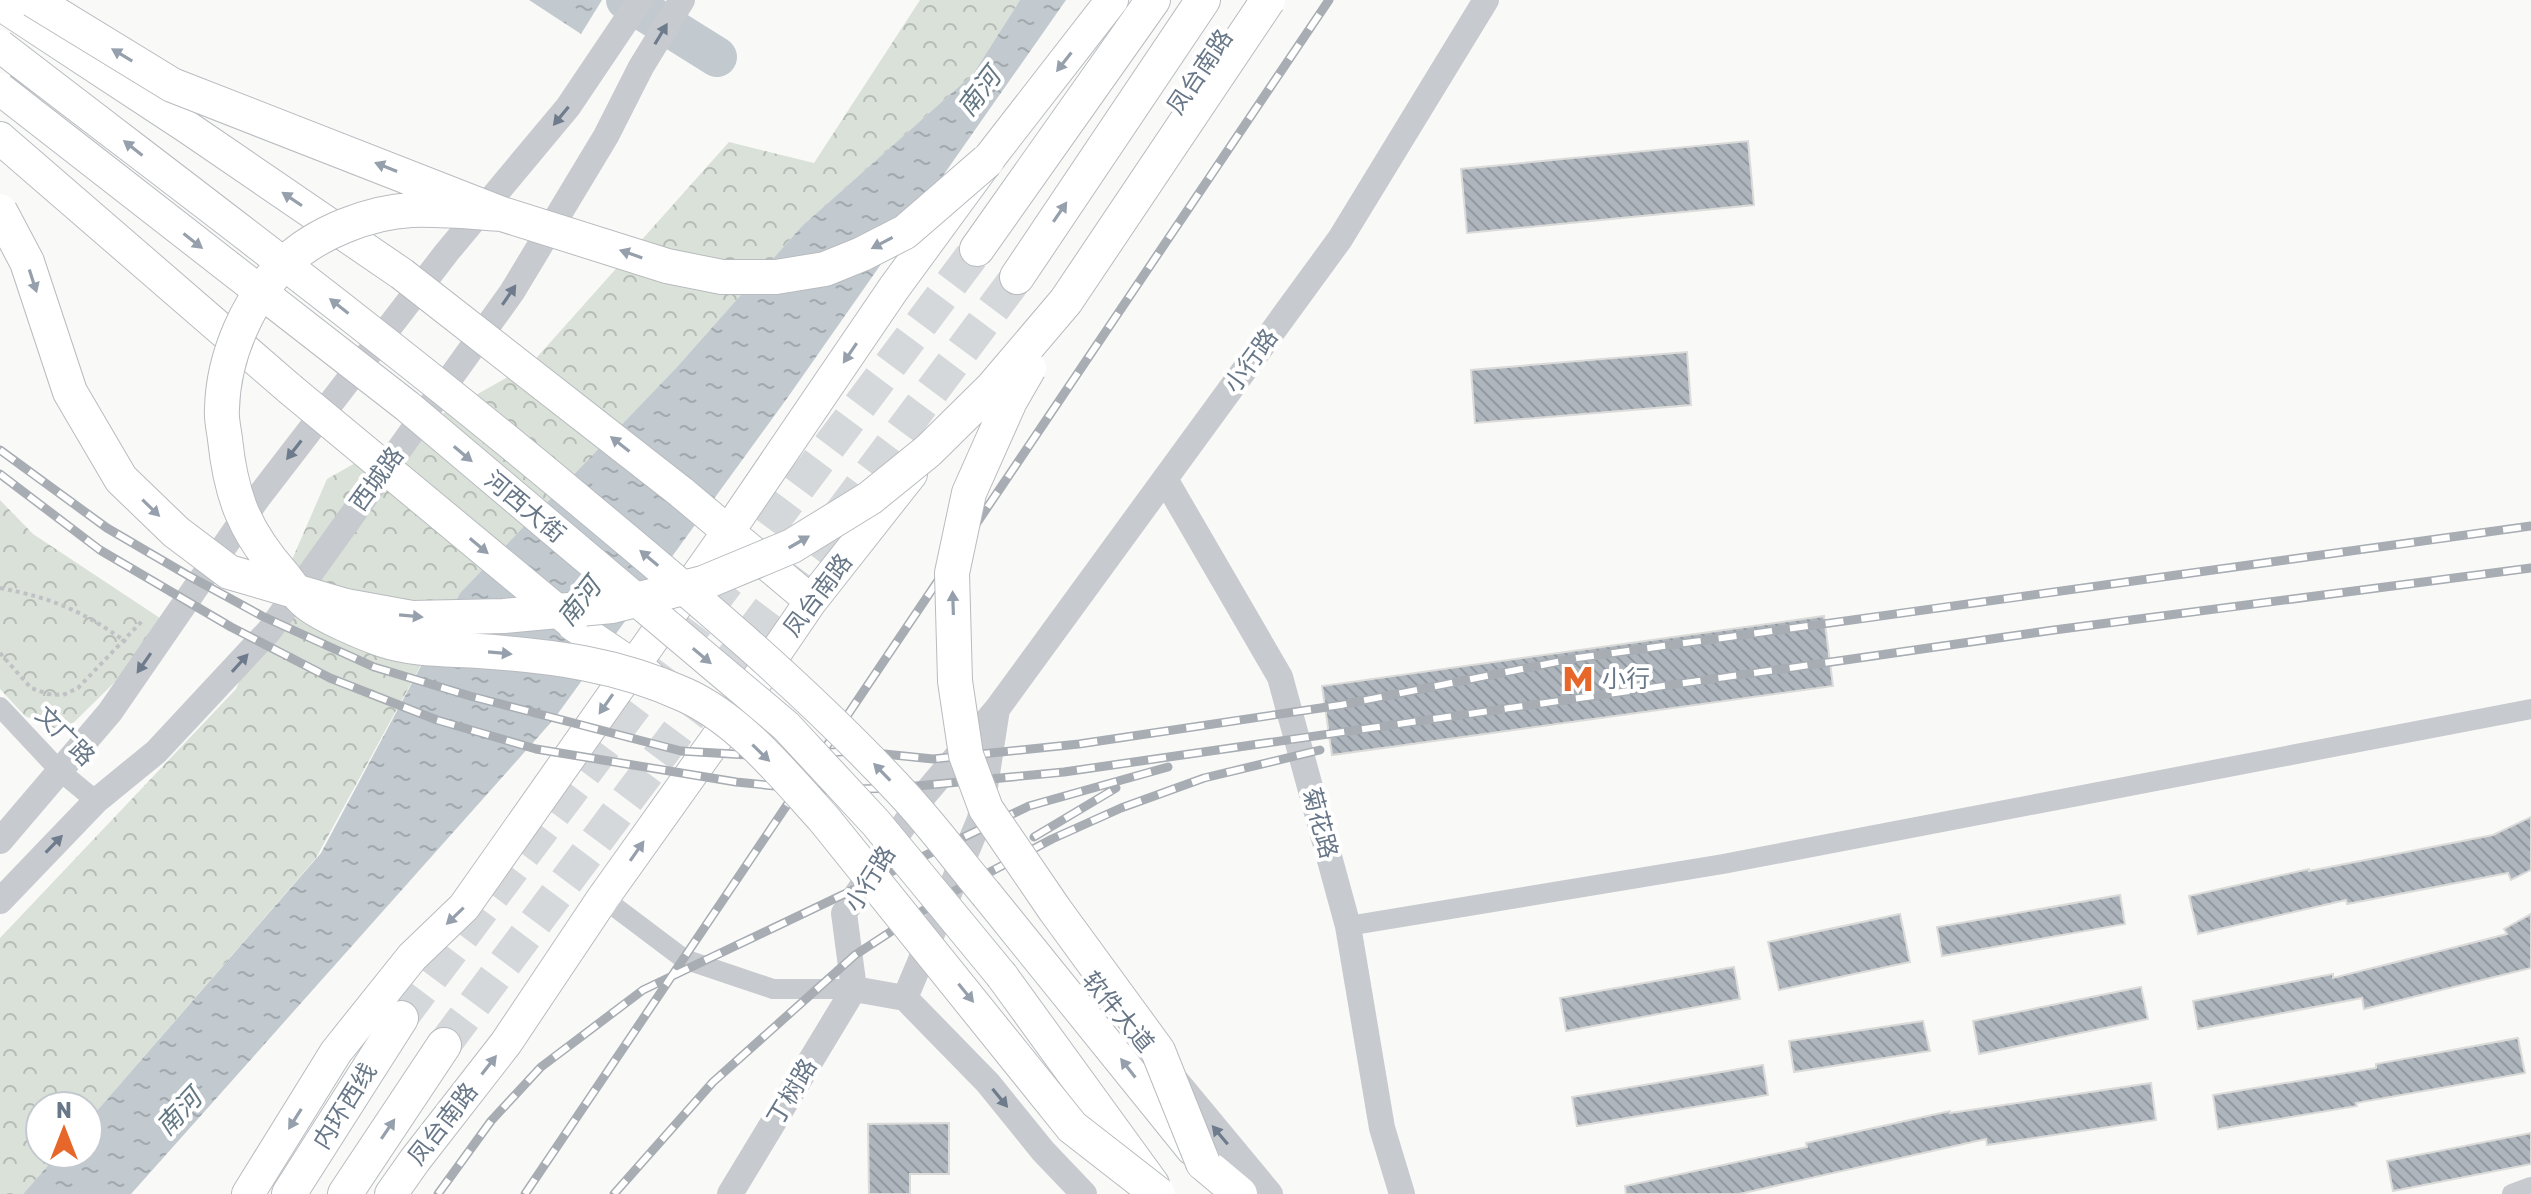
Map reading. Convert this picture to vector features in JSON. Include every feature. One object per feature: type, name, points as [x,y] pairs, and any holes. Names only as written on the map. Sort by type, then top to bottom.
[{"type":"highway","points":[[33,0],[172,85],[502,214],[667,266],[722,277],[776,277],[825,269],[862,254],[905,232],[987,161]]},
{"type":"highway","points":[[977,249],[1153,0]]},
{"type":"highway","name":"凤台南路","points":[[1017,277],[1203,0]]},
{"type":"highway","points":[[1240,1194],[1203,1163],[1158,1051],[986,809],[966,755],[955,681],[952,573],[969,493],[1010,401],[1066,301],[1268,0]]},
{"type":"highway","points":[[502,214],[410,210],[362,220],[323,237],[293,255],[266,282],[246,318],[230,361],[222,409],[228,468],[240,511],[263,553],[306,603],[384,640],[422,648],[556,657],[610,667],[687,696],[718,714],[784,775],[824,819],[1072,1127],[1159,1194]]},
{"type":"highway","points":[[0,211],[27,262],[70,392],[121,479],[176,532],[229,572],[346,606],[412,618],[504,616],[612,606],[703,583],[792,546],[870,498],[928,451],[993,387],[1066,301]]},
{"type":"highway","name":"内环西线","points":[[289,1194],[401,1018]]},
{"type":"highway","name":"内环西线","points":[[345,1194],[444,1045]]},
{"type":"main road","points":[[248,1194],[336,1052],[412,957],[464,907],[728,532],[894,288],[987,161],[1112,0]]},
{"type":"main road","name":"凤台南路","points":[[391,1194],[506,1043],[603,898],[811,601],[1060,282],[1248,0]]},
{"type":"main road","points":[[0,4],[402,274],[681,492],[811,601]]},
{"type":"main road","name":"河西大街","points":[[0,46],[360,323],[704,604],[824,712],[906,796],[987,895]]},
{"type":"main road","name":"河西大街","points":[[0,89],[407,406],[786,726],[876,823],[1002,976],[1159,1194]]},
{"type":"main road","points":[[0,138],[290,389],[572,624],[634,665],[722,731]]},
{"type":"main road","name":"软件大道","points":[[987,895],[1230,1194]]},
{"type":"street","points":[[0,841],[110,712],[257,499],[447,252],[568,107],[640,0]]},
{"type":"street","name":"西城路","points":[[0,901],[96,801],[156,752],[269,631],[512,292],[606,136],[641,67],[682,0]]},
{"type":"street","name":"小行路","points":[[854,989],[844,913],[925,794],[997,709],[1340,239],[1486,0]]},
{"type":"street","name":"菊花路","points":[[1165,479],[1280,677],[1348,926],[1382,1128],[1402,1194]]},
{"type":"street","name":"文广路","points":[[0,707],[60,771],[96,801]]},
{"type":"street","name":"小行路","points":[[905,998],[980,819],[997,709]]},
{"type":"street","points":[[1348,926],[1723,864],[2531,709]]},
{"type":"street","name":"软件大道","points":[[980,819],[1043,921],[1270,1194]]},
{"type":"street","points":[[603,898],[684,959],[773,989],[854,989],[905,998],[988,1083],[1043,1151],[1084,1194]]},
{"type":"street","name":"丁树路","points":[[730,1194],[854,989]]},
{"type":"street","points":[[2512,1194],[2531,1187]]},
{"type":"path","points":[[0,588],[45,598],[77,610],[124,641]]},
{"type":"path","points":[[0,653],[31,688],[63,695],[78,688],[145,617]]},
{"type":"green space","points":[[920,0],[1020,0],[973,74],[802,226],[677,367],[460,593],[316,858],[104,1103],[104,1090],[24,1090],[24,1170],[44,1170],[23,1194],[0,1194],[0,938],[236,689],[327,479],[531,364],[729,142],[814,163]]},
{"type":"green space","points":[[0,500],[33,534],[172,626],[64,732],[25,716],[0,689]]},
{"type":"water","points":[[529,0],[602,0],[581,34]]},
{"type":"water","name":"南河","points":[[1020,0],[1066,0],[788,397],[554,719],[131,1194],[23,1194],[44,1170],[104,1170],[104,1103],[321,853],[460,593],[677,367],[802,226],[973,74]]},
{"type":"building","points":[[1748,141],[1754,205],[1467,233],[1461,169]]},
{"type":"building","points":[[1687,352],[1691,405],[1475,423],[1471,370]]},
{"type":"building","points":[[1824,616],[1833,686],[1332,755],[1322,686]]},
{"type":"building","points":[[2531,817],[2531,870],[2511,880],[2508,873],[2347,904],[2346,900],[2198,934],[2189,896],[2309,869],[2493,835]]},
{"type":"building","points":[[2120,895],[2125,924],[1942,956],[1937,927]]},
{"type":"building","points":[[1900,914],[1910,962],[1779,990],[1768,942]]},
{"type":"building","points":[[2531,914],[2531,968],[2364,1009],[2362,998],[2198,1029],[2193,1001],[2333,974],[2333,978],[2507,934],[2504,929]]},
{"type":"building","points":[[1734,967],[1740,999],[1566,1031],[1560,998]]},
{"type":"building","points":[[2141,987],[2148,1019],[1979,1054],[1973,1021]]},
{"type":"building","points":[[1923,1021],[1930,1051],[1794,1072],[1789,1041]]},
{"type":"building","points":[[2518,1038],[2525,1073],[2218,1129],[2213,1095],[2376,1068],[2376,1064]]},
{"type":"building","points":[[1763,1065],[1768,1095],[1577,1126],[1572,1097]]},
{"type":"building","points":[[2151,1083],[2156,1120],[1987,1145],[1986,1139],[1739,1194],[1626,1194],[1625,1186],[1807,1147],[1806,1143],[1950,1111]]},
{"type":"building","points":[[949,1123],[949,1174],[910,1174],[910,1194],[869,1194],[868,1124]]},
{"type":"building","points":[[2531,1133],[2531,1164],[2393,1191],[2387,1161]]},
{"type":"waterway","points":[[626,0],[717,57]]},
{"type":"tunnel","points":[[401,1018],[977,249]]},
{"type":"tunnel","points":[[444,1045],[1017,277]]},
{"type":"railway","points":[[525,1194],[1329,0]]},
{"type":"railway","points":[[0,450],[107,528],[189,576],[262,616],[374,667],[470,696],[681,751],[766,756],[855,751],[933,759],[1079,744],[1341,705],[1577,658],[2531,526]]},
{"type":"railway","points":[[0,474],[100,550],[231,627],[330,678],[437,720],[536,749],[736,782],[815,790],[896,788],[1064,772],[2054,630],[2531,568]]},
{"type":"railway","points":[[614,1194],[713,1082],[855,955],[947,895],[1052,839],[1121,808],[1204,778],[1320,750]]},
{"type":"railway","points":[[438,1194],[491,1121],[541,1067],[643,990],[1029,806],[1168,767]]},
{"type":"railway","points":[[1034,837],[1116,788]]},
{"type":"place","name":"小行","points":[[1578,679]]}]
